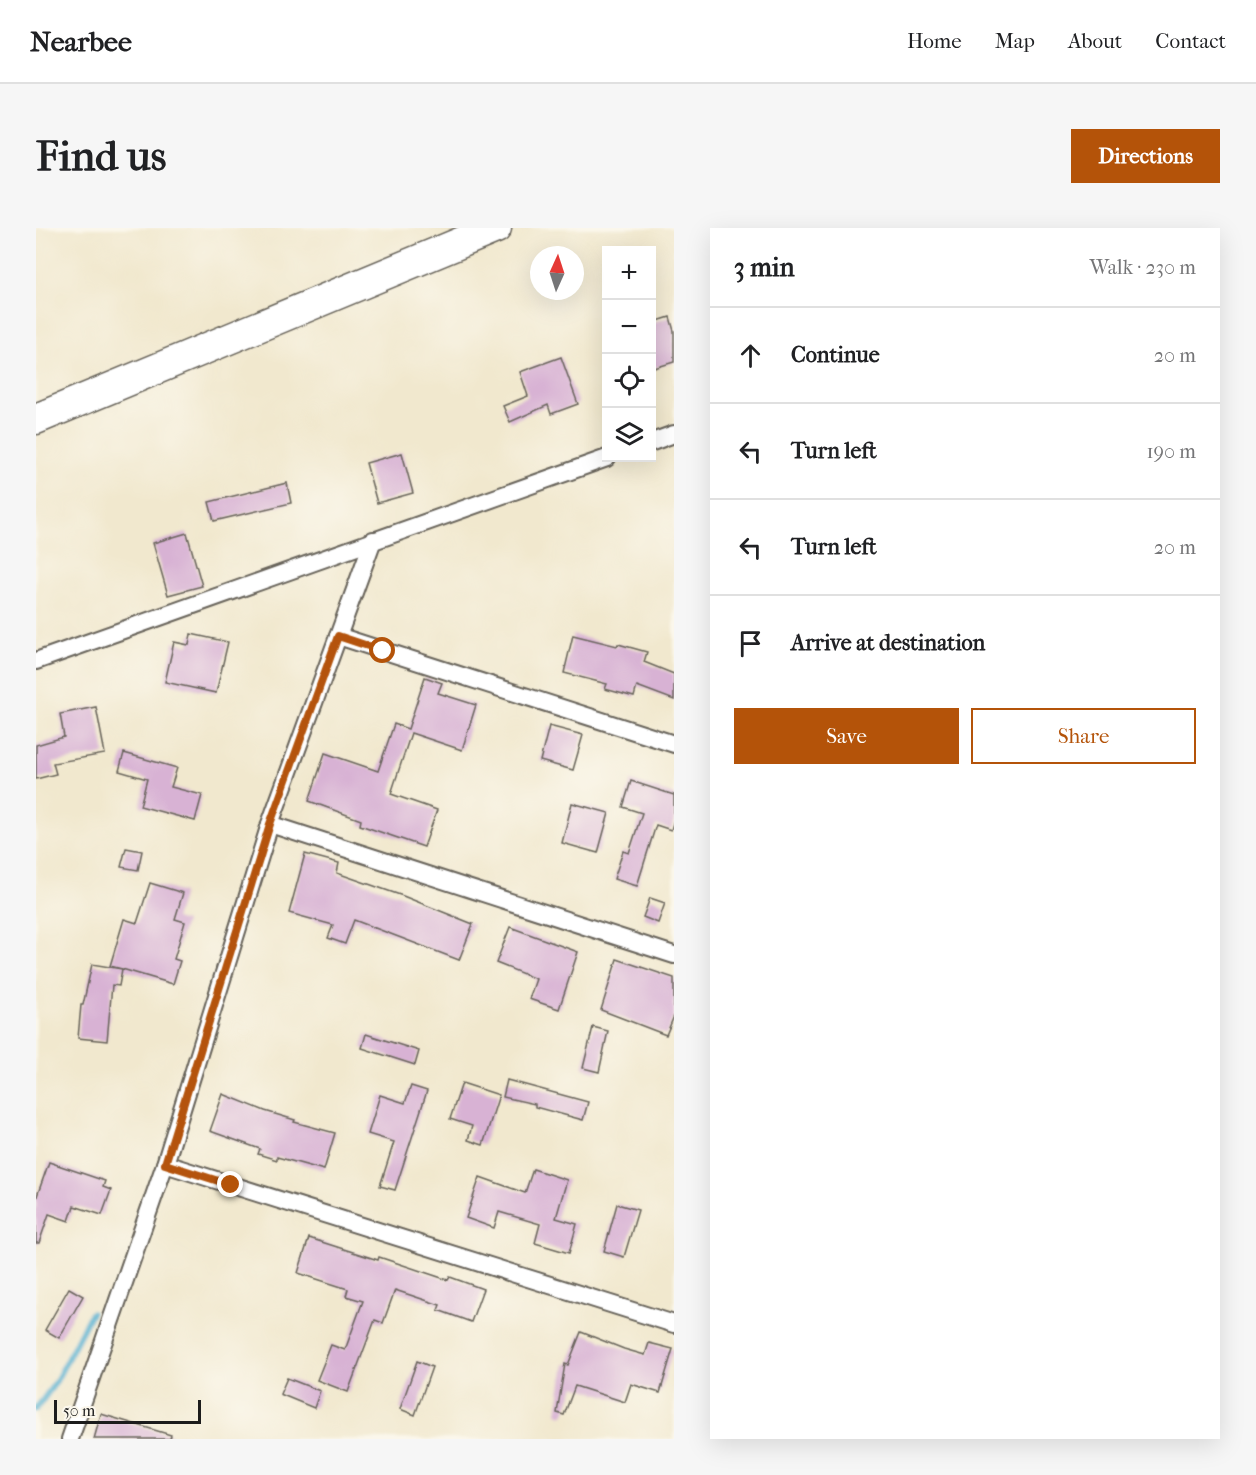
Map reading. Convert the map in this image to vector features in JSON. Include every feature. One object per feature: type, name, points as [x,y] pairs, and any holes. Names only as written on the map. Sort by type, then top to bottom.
[{"type":"highway","points":[[36,419],[495,228]]},
{"type":"street","points":[[656,440],[674,434]]},
{"type":"street","points":[[36,661],[602,460]]},
{"type":"street","points":[[70,1439],[165,1164],[270,824],[372,540]]},
{"type":"street","points":[[338,636],[674,744]]},
{"type":"street","points":[[270,824],[674,955]]},
{"type":"street","points":[[165,1164],[674,1324]]},
{"type":"building","points":[[670,317],[674,331],[674,362],[656,367],[656,354],[656,321]]},
{"type":"building","points":[[561,357],[578,404],[551,414],[548,405],[510,422],[503,406],[528,396],[520,372]]},
{"type":"building","points":[[402,453],[413,493],[377,503],[366,463]]},
{"type":"building","points":[[287,483],[291,503],[214,521],[209,502]]},
{"type":"building","points":[[187,533],[202,586],[168,595],[153,543]]},
{"type":"building","points":[[191,634],[228,642],[216,693],[165,682],[174,642],[189,645]]},
{"type":"building","points":[[573,635],[647,652],[644,662],[674,674],[674,700],[637,686],[634,697],[605,689],[607,684],[564,673]]},
{"type":"building","points":[[425,677],[442,683],[438,693],[476,705],[462,750],[411,733],[391,794],[437,810],[424,847],[360,825],[361,820],[309,801],[325,753],[378,771],[394,724],[408,729]]},
{"type":"building","points":[[96,707],[105,754],[53,763],[56,774],[36,779],[36,745],[64,737],[60,714]]},
{"type":"building","points":[[549,726],[583,735],[573,770],[540,761]]},
{"type":"building","points":[[124,753],[177,768],[171,787],[202,795],[195,821],[140,806],[147,779],[119,771]]},
{"type":"building","points":[[631,781],[674,795],[674,820],[671,830],[656,825],[637,886],[614,879],[623,851],[629,853],[642,813],[623,807]]},
{"type":"building","points":[[572,803],[609,813],[598,853],[562,843]]},
{"type":"building","points":[[126,848],[142,851],[138,870],[121,867]]},
{"type":"building","points":[[305,854],[339,863],[337,873],[473,924],[459,960],[354,920],[345,944],[328,938],[333,925],[289,913]]},
{"type":"building","points":[[150,883],[183,893],[175,919],[185,922],[174,959],[180,961],[173,984],[110,966],[124,919],[137,923]]},
{"type":"building","points":[[650,898],[665,903],[658,923],[643,917]]},
{"type":"building","points":[[510,927],[578,952],[559,1009],[529,999],[536,979],[496,963]]},
{"type":"building","points":[[617,959],[674,978],[674,1016],[666,1035],[601,1010]]},
{"type":"building","points":[[92,964],[122,969],[119,986],[112,985],[107,1041],[78,1038],[81,1005],[83,1005]]},
{"type":"building","points":[[593,1027],[608,1031],[599,1072],[583,1068]]},
{"type":"building","points":[[366,1034],[419,1051],[415,1065],[362,1048]]},
{"type":"building","points":[[507,1080],[588,1102],[583,1120],[535,1107],[535,1104],[503,1097]]},
{"type":"building","points":[[462,1083],[499,1095],[483,1145],[468,1140],[472,1126],[450,1119]]},
{"type":"building","points":[[411,1086],[427,1091],[395,1190],[380,1186],[394,1142],[368,1134],[380,1095],[405,1103]]},
{"type":"building","points":[[223,1094],[295,1120],[294,1122],[335,1133],[324,1170],[258,1154],[260,1149],[210,1131]]},
{"type":"building","points":[[49,1162],[105,1181],[103,1187],[111,1190],[102,1215],[74,1206],[69,1221],[49,1214],[39,1243],[36,1243],[36,1199]]},
{"type":"building","points":[[533,1169],[567,1180],[556,1218],[577,1224],[569,1253],[535,1243],[540,1224],[499,1212],[494,1228],[466,1218],[480,1177],[525,1193]]},
{"type":"building","points":[[617,1204],[638,1210],[624,1257],[604,1251]]},
{"type":"building","points":[[309,1238],[378,1260],[379,1257],[448,1280],[450,1277],[483,1289],[471,1322],[438,1310],[440,1305],[395,1290],[383,1323],[375,1320],[348,1392],[317,1380],[331,1345],[345,1350],[363,1301],[346,1296],[348,1289],[298,1273]]},
{"type":"building","points":[[69,1288],[83,1296],[59,1338],[45,1330]]},
{"type":"building","points":[[581,1332],[645,1355],[649,1343],[673,1349],[660,1393],[631,1384],[625,1402],[575,1386],[564,1415],[557,1413],[565,1364],[568,1365]]},
{"type":"building","points":[[417,1361],[432,1367],[415,1415],[400,1409]]},
{"type":"building","points":[[287,1378],[320,1391],[314,1408],[280,1394]]},
{"type":"building","points":[[101,1414],[171,1435],[170,1439],[94,1439]]},
{"type":"waterway","points":[[36,1409],[55,1383],[91,1313]]},
{"type":"route","points":[[231,1185],[165,1164],[270,824],[338,636],[383,651]]}]
